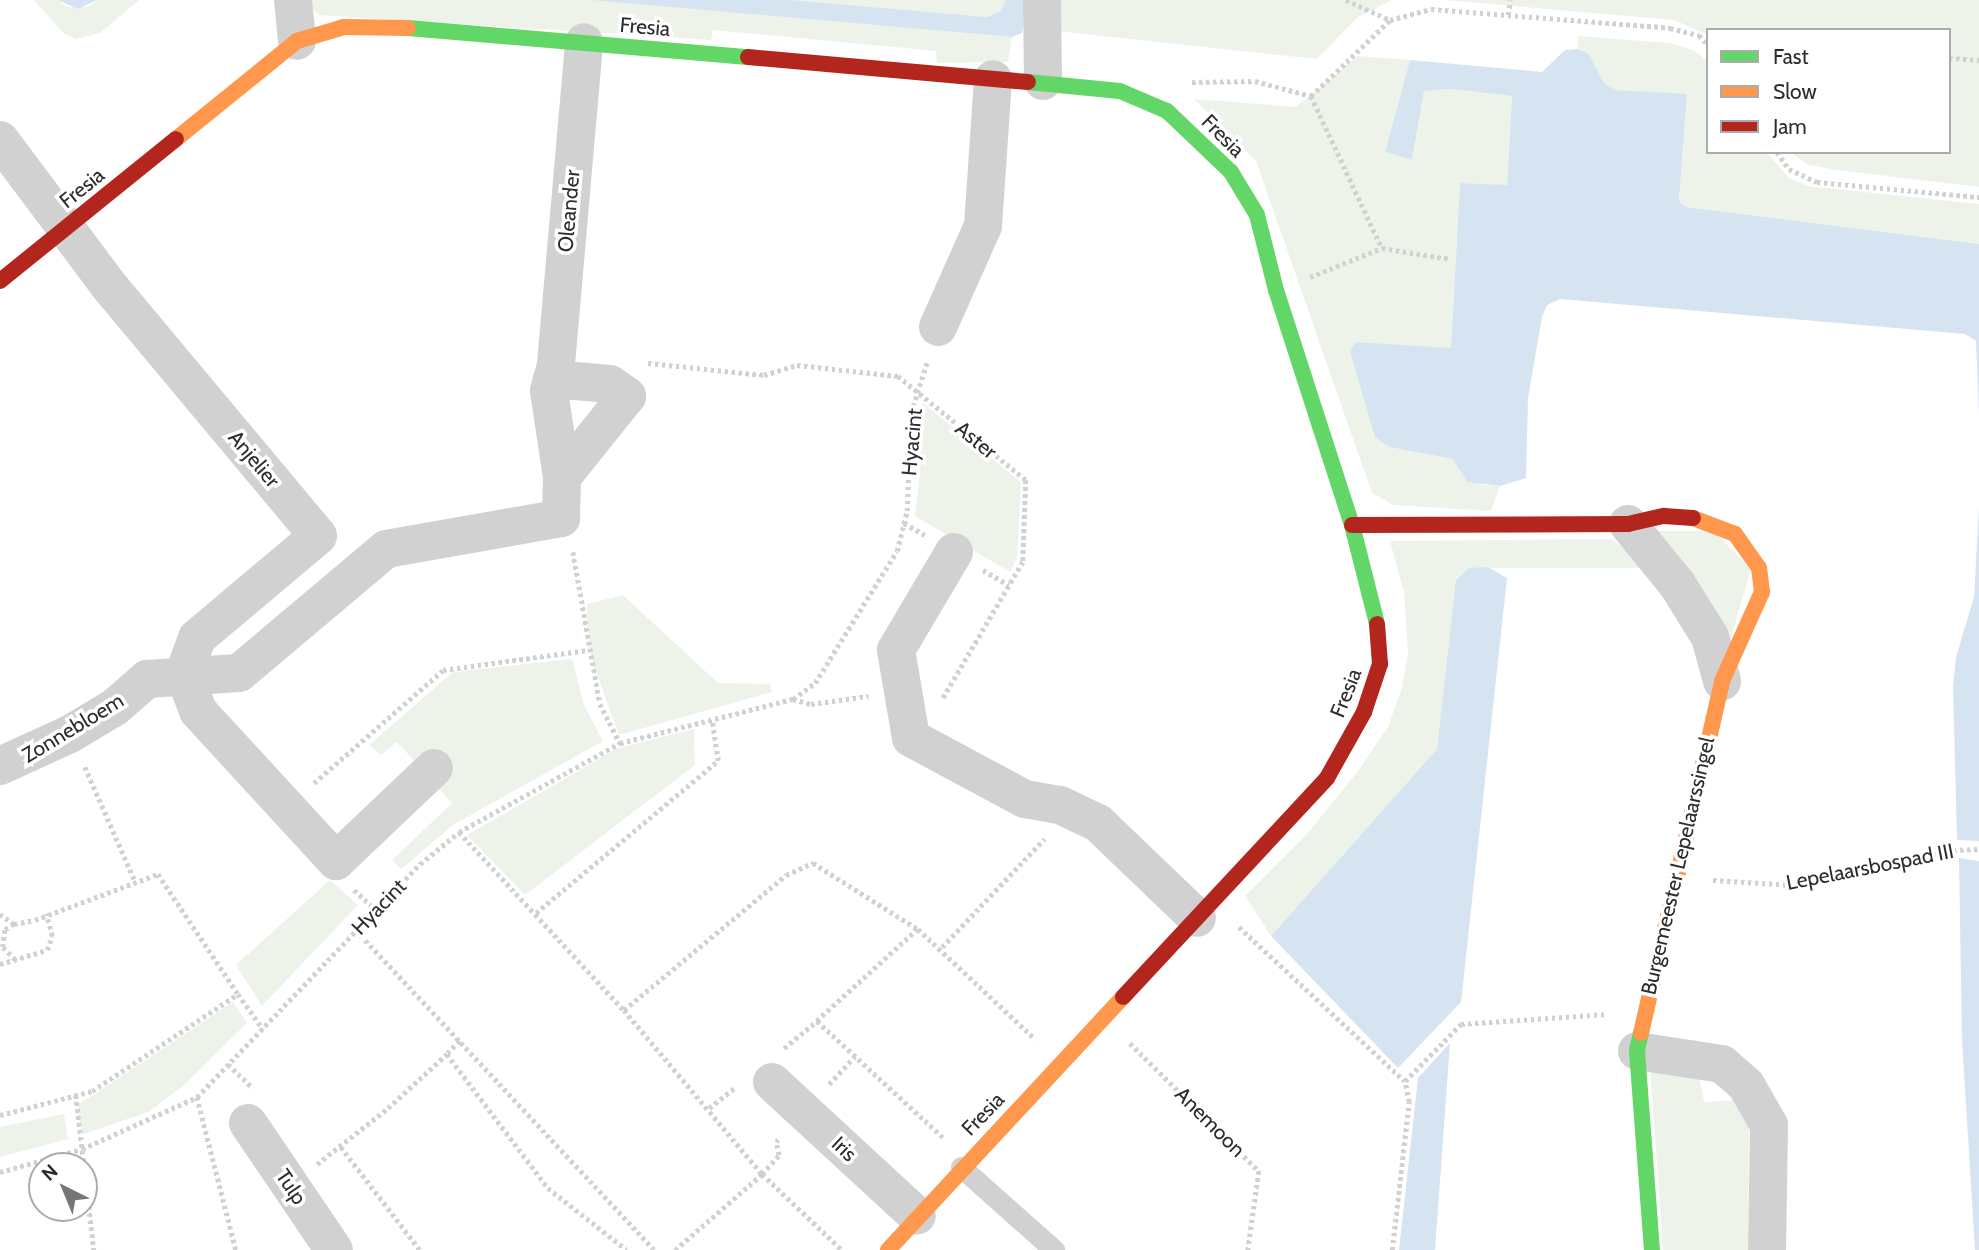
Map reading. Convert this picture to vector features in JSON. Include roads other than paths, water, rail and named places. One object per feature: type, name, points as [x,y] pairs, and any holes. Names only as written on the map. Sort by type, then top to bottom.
[{"type":"street","points":[[293,0],[297,41]]},
{"type":"street","points":[[1042,0],[1043,81]]},
{"type":"street","name":"Fresia","points":[[0,281],[297,41],[344,27],[451,29],[993,79],[1043,81],[1120,91],[1167,111],[1231,172],[1257,215],[1276,290],[1352,525],[1376,615],[1380,664],[1364,712],[1327,778],[1061,1064],[965,1163],[888,1250]]},
{"type":"street","name":"Oleander","points":[[562,477],[549,391],[584,42]]},
{"type":"street","points":[[938,327],[983,226],[993,79]]},
{"type":"street","points":[[0,140],[65,229]]},
{"type":"street","name":"Anjelier","points":[[65,229],[318,536],[197,638],[184,674]]},
{"type":"street","points":[[434,768],[336,861],[198,711],[184,674],[239,673],[386,549],[561,518],[562,477],[626,396],[610,384],[552,379]]},
{"type":"street","name":"Burgemeester Lepelaarssingel","points":[[1352,525],[1628,524],[1664,516],[1705,519],[1735,534],[1759,568],[1762,592],[1722,681],[1643,1013],[1637,1051],[1652,1250]]},
{"type":"street","name":"Burgemeester Lepelaarssingel","points":[[1628,524],[1677,584],[1710,637],[1722,681]]},
{"type":"street","points":[[954,552],[896,650],[912,738],[1025,799],[1059,805],[1098,823],[1204,910]]},
{"type":"street","name":"Zonnebloem","points":[[0,766],[19,761],[70,734],[115,707],[147,679],[184,674]]},
{"type":"street","points":[[1637,1051],[1722,1064],[1746,1085],[1769,1125],[1767,1250]]},
{"type":"street","name":"Iris","points":[[772,1082],[917,1216]]},
{"type":"street","name":"Tulp","points":[[248,1124],[334,1250]]},
{"type":"lane","points":[[965,1163],[1054,1250]]},
{"type":"water","points":[[57,0],[97,0],[78,9]]},
{"type":"water","points":[[591,0],[792,0],[987,17],[1001,11],[1006,0],[1027,0],[1022,33],[1012,37]]},
{"type":"water","points":[[1577,49],[1588,53],[1605,84],[1616,90],[1687,94],[1679,201],[1686,207],[1979,244],[1979,416],[1976,341],[1965,334],[1560,299],[1547,305],[1542,317],[1528,398],[1526,478],[1500,486],[1467,482],[1453,459],[1389,447],[1375,437],[1350,351],[1356,342],[1451,348],[1460,183],[1507,185],[1512,96],[1452,89],[1424,91],[1412,160],[1385,152],[1410,60],[1542,72],[1565,50]]},
{"type":"water","points":[[1979,508],[1979,841],[1957,840],[1953,686],[1956,657],[1974,597]]},
{"type":"water","points":[[1488,567],[1507,578],[1461,1002],[1398,1068],[1271,936],[1437,749],[1456,580],[1469,568]]},
{"type":"water","points":[[1959,858],[1979,861],[1979,1250],[1975,1250],[1962,1039]]},
{"type":"water","points":[[1450,1043],[1435,1250],[1399,1250],[1418,1078]]}]
